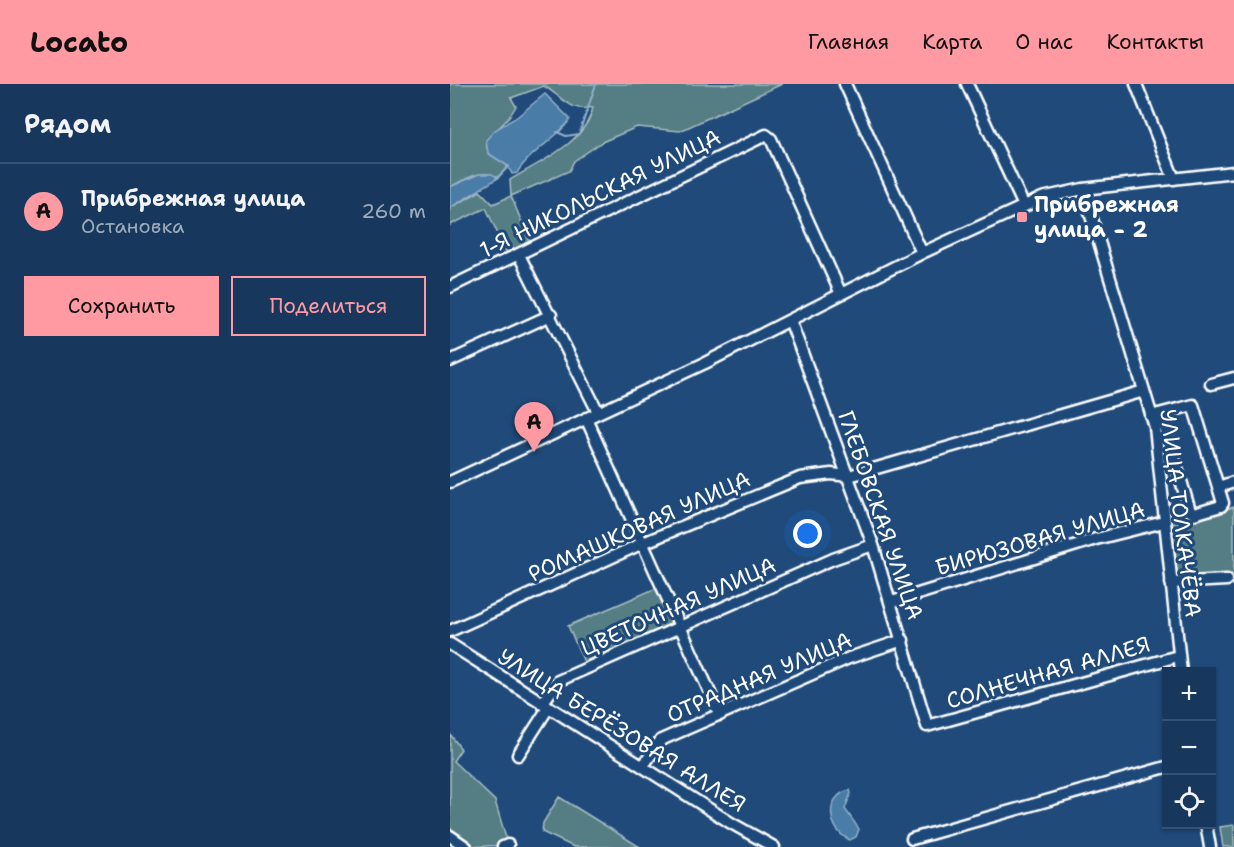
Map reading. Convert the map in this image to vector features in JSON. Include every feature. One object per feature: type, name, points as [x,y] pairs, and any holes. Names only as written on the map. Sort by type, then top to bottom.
[{"type":"street","points":[[845,84],[922,253]]},
{"type":"street","points":[[967,84],[1024,206]]},
{"type":"street","points":[[1136,84],[1174,179]]},
{"type":"street","name":"1-Я НИКОЛЬСКАЯ УЛИЦА","points":[[450,287],[760,137],[768,136],[841,294]]},
{"type":"street","points":[[450,482],[790,320],[922,253],[1050,195],[1083,189],[1234,172]]},
{"type":"street","name":"УЛИЦА ТОЛКАЧЁВА","points":[[1083,189],[1144,390],[1156,415],[1164,522],[1180,667]]},
{"type":"street","points":[[519,255],[598,412]]},
{"type":"street","points":[[450,362],[550,315]]},
{"type":"street","name":"ГЛЕБОВСКАЯ УЛИЦА","points":[[790,320],[873,545],[892,602],[927,726]]},
{"type":"street","points":[[1212,384],[1234,378]]},
{"type":"street","name":"РОМАШКОВАЯ УЛИЦА","points":[[450,631],[643,543],[800,477],[831,474],[849,476],[1144,390]]},
{"type":"street","points":[[1193,405],[1223,505],[1194,514],[1190,511],[1156,415],[1193,405]]},
{"type":"street","points":[[586,418],[720,715]]},
{"type":"street","points":[[1218,487],[1234,482]]},
{"type":"street","name":"БИРЮЗОВАЯ УЛИЦА","points":[[892,602],[1096,539],[1164,522]]},
{"type":"street","name":"ЦВЕТОЧНАЯ УЛИЦА","points":[[518,754],[558,681],[832,559],[873,545]]},
{"type":"street","points":[[1171,583],[1227,580]]},
{"type":"street","name":"ОТРАДНАЯ УЛИЦА","points":[[643,766],[662,740],[849,658],[903,640]]},
{"type":"street","name":"УЛИЦА БЕРЁЗОВАЯ АЛЛЕЯ","points":[[450,644],[731,823],[774,847]]},
{"type":"street","name":"СОЛНЕЧНАЯ АЛЛЕЯ","points":[[927,726],[1178,656]]},
{"type":"street","points":[[912,839],[1162,767]]},
{"type":"street","points":[[1207,829],[1210,847]]},
{"type":"street","points":[[450,836],[466,847]]},
{"type":"green space","points":[[450,84],[782,84],[680,131],[637,127],[602,142],[574,161],[569,171],[511,196],[510,180],[571,141],[589,120],[593,107],[586,109],[573,106],[544,86],[511,98],[516,106],[513,112],[486,141],[488,153],[508,166],[498,178],[480,174],[450,187]]},
{"type":"green space","points":[[480,191],[493,204],[511,196],[530,242],[507,254],[486,208],[450,225],[450,208]]},
{"type":"green space","points":[[1234,507],[1234,574],[1197,578],[1196,572],[1176,575],[1171,524]]},
{"type":"green space","points":[[659,587],[675,622],[584,662],[568,626]]},
{"type":"green space","points":[[450,734],[461,749],[453,761],[495,801],[508,845],[466,847],[450,836]]},
{"type":"green space","points":[[559,797],[640,847],[574,847],[542,832],[543,823]]},
{"type":"green space","points":[[1234,825],[1234,847],[1223,847],[1220,827]]},
{"type":"water","points":[[545,94],[570,119],[561,131],[529,159],[517,173],[512,174],[508,166],[488,153],[486,140],[495,130],[517,117]]},
{"type":"water","points":[[479,174],[492,174],[498,178],[450,208],[450,187]]},
{"type":"water","points":[[850,790],[845,809],[859,829],[856,837],[850,840],[843,836],[833,822],[832,806],[841,794]]},
{"type":"waterway","points":[[557,132],[566,136],[579,134],[596,84]]},
{"type":"waterway","points":[[496,179],[509,166]]},
{"type":"place","name":"Прибрежная улица - 2","points":[[1022,217]]},
{"type":"place","name":"Прибрежная улица","points":[[534,452]]}]
